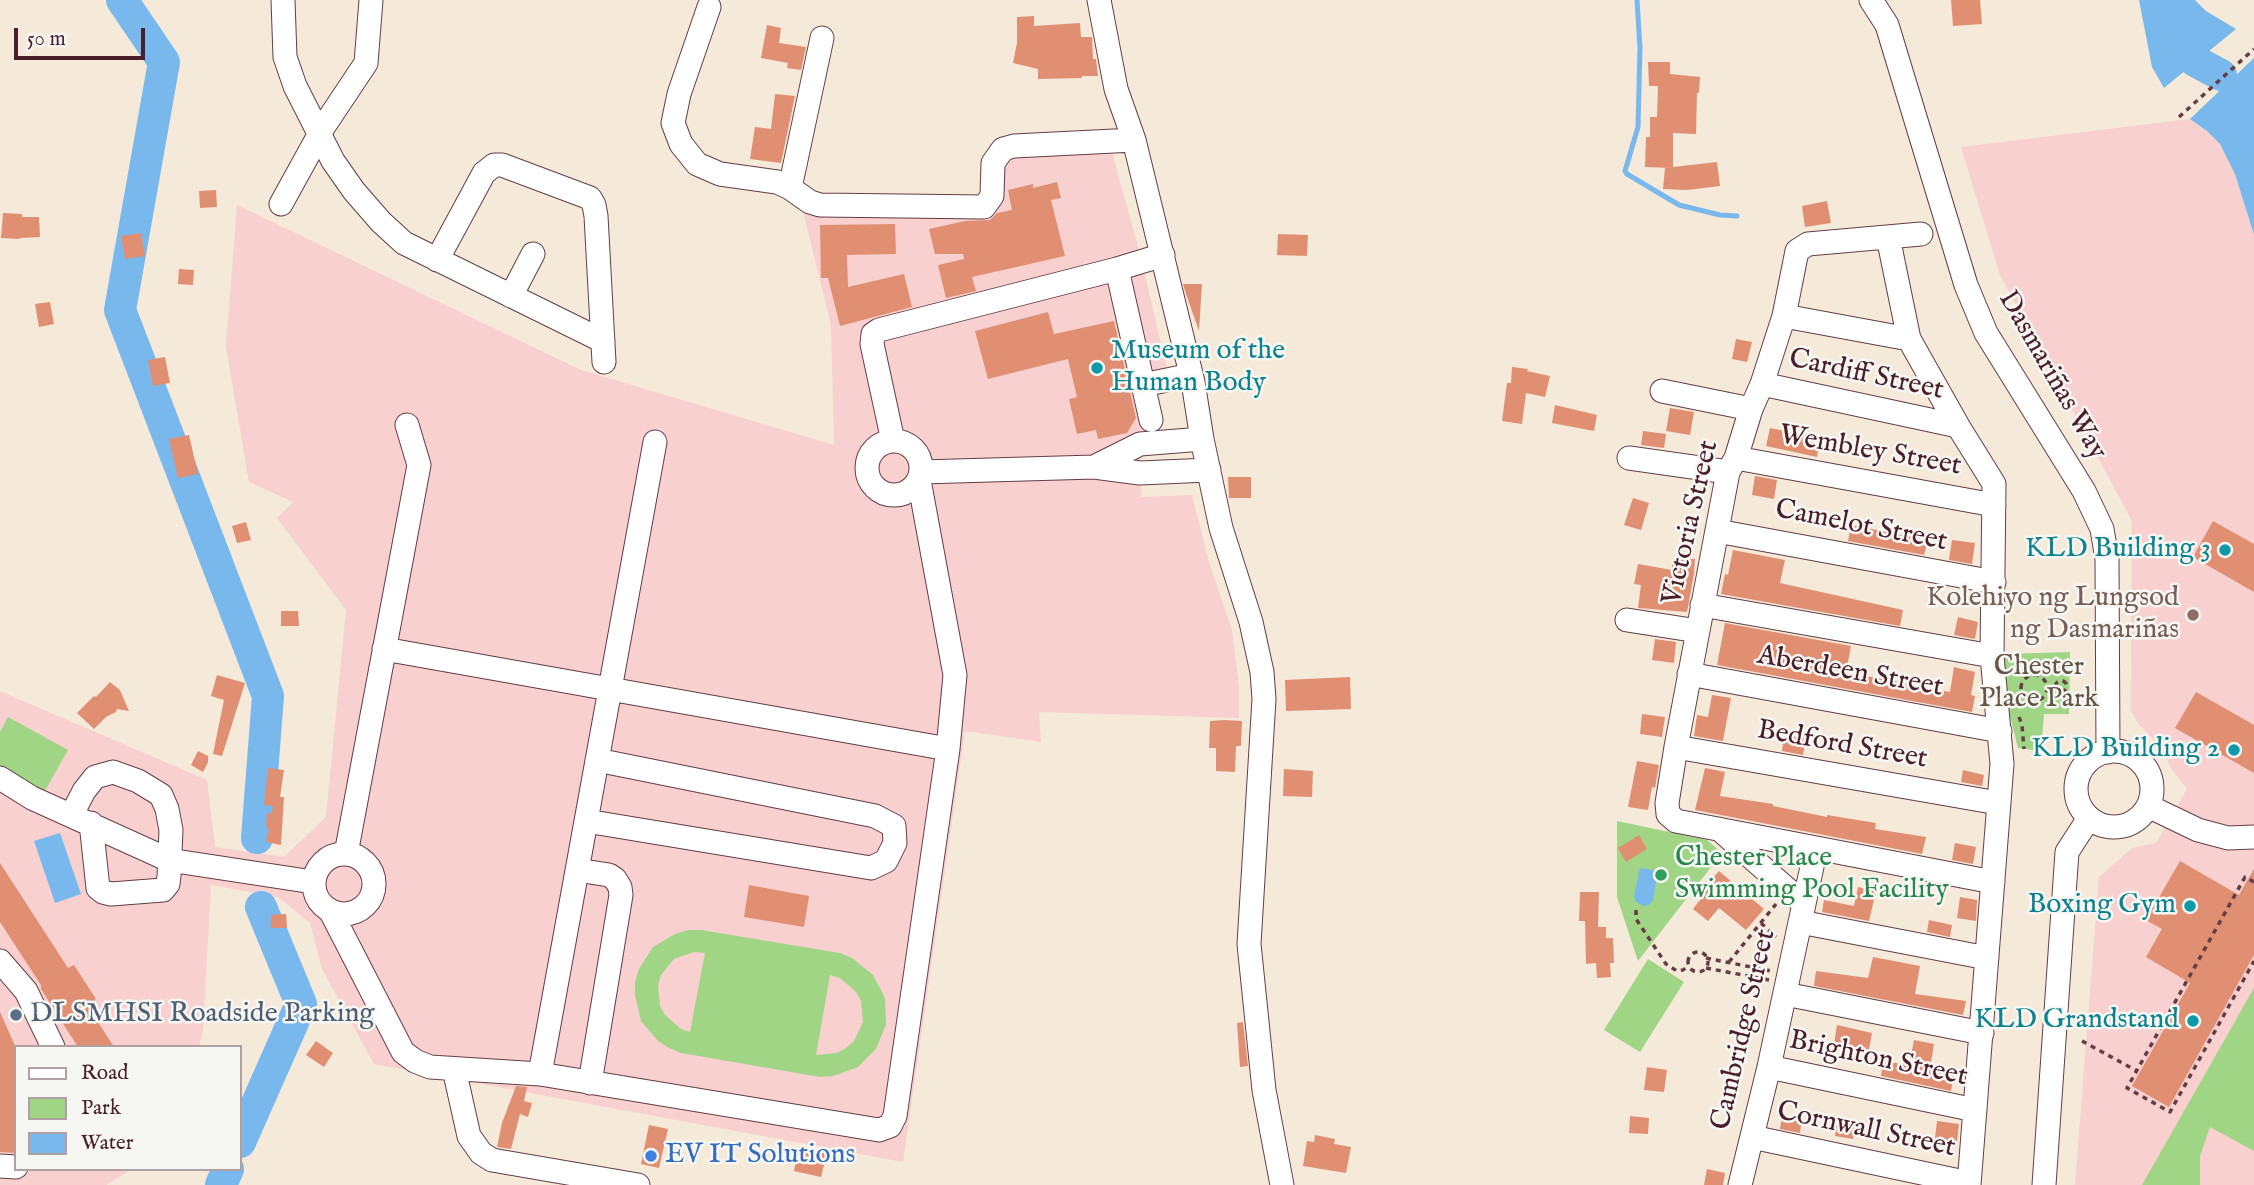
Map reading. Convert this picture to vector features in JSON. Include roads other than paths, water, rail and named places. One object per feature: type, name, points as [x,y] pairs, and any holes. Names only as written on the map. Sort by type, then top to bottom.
[{"type":"street","points":[[283,0],[285,57],[295,86],[333,161],[381,222],[404,243],[437,260],[511,296],[604,351],[596,216],[590,198],[502,165],[494,165],[484,173],[437,260]]},
{"type":"street","points":[[281,204],[320,135],[366,63],[370,0]]},
{"type":"street","points":[[1099,0],[1116,89],[1134,140],[1191,375],[1221,528],[1251,622],[1262,672],[1264,699],[1249,944],[1264,1090],[1282,1185]]},
{"type":"street","name":"Dasmariñas Way","points":[[1871,0],[1887,25],[1966,285],[1986,333],[2084,491],[2102,529],[2107,559],[2108,752]]},
{"type":"street","points":[[709,7],[673,123],[681,144],[697,164],[720,174],[777,182],[820,205],[984,207],[992,196],[993,163],[1003,149],[1014,146],[1134,140]]},
{"type":"street","points":[[790,188],[822,38]]},
{"type":"street","name":"Victoria Street","points":[[1719,829],[1676,821],[1668,814],[1667,803],[1702,605],[1732,465],[1784,316],[1797,251],[1808,244],[1921,234]]},
{"type":"street","points":[[1888,237],[1909,339],[1994,484],[1992,656],[2002,764],[1969,1184]]},
{"type":"street","points":[[511,296],[533,254]]},
{"type":"street","points":[[893,441],[872,344],[873,334],[879,330],[1163,255]]},
{"type":"street","points":[[1117,269],[1151,421]]},
{"type":"street","points":[[1784,316],[1909,339]]},
{"type":"street","points":[[1143,385],[1191,375]]},
{"type":"street","name":"Cardiff Street","points":[[1762,384],[1958,426]]},
{"type":"street","points":[[1662,391],[1751,409]]},
{"type":"street","points":[[346,854],[419,465],[407,425]]},
{"type":"street","points":[[1094,467],[1140,444],[1202,439]]},
{"type":"street","points":[[331,912],[403,1052],[430,1067],[540,1074],[879,1130],[890,1126],[895,1116],[948,749],[956,675],[920,476],[919,456],[906,444],[893,441],[881,444],[869,456],[867,465],[870,482],[876,488],[892,495],[908,492],[920,476]]},
{"type":"street","points":[[540,1074],[655,442]]},
{"type":"street","name":"Wembley Street","points":[[1629,458],[1732,465],[1994,505]]},
{"type":"street","points":[[920,476],[1094,467],[1140,473],[1209,470]]},
{"type":"street","name":"Camelot Street","points":[[1717,531],[1994,582]]},
{"type":"street","points":[[1702,605],[1992,656]]},
{"type":"street","points":[[1627,620],[1698,631]]},
{"type":"street","points":[[384,649],[948,749]]},
{"type":"street","name":"Aberdeen Street","points":[[1689,674],[2000,731]]},
{"type":"street","name":"Bedford Street","points":[[1676,747],[1998,803]]},
{"type":"street","points":[[2108,752],[2128,754],[2144,767],[2151,786],[2148,806],[2133,822],[2110,827],[2099,824],[2089,818],[2077,800],[2077,779],[2081,769],[2088,761],[2108,752]]},
{"type":"street","points":[[586,821],[871,868],[886,861],[895,843],[894,826],[875,817],[597,760]]},
{"type":"street","points":[[113,772],[138,781],[161,795],[167,809],[170,830],[169,860],[169,876],[163,890],[111,894],[98,888],[82,818],[84,791],[95,777],[113,772]]},
{"type":"street","points":[[0,778],[33,798],[82,818],[169,860],[313,882]]},
{"type":"street","points":[[2148,806],[2198,830],[2228,838],[2254,837]]},
{"type":"street","points":[[2044,1185],[2067,852],[2089,818]]},
{"type":"street","points":[[1719,829],[1993,882]]},
{"type":"street","points":[[1719,829],[1802,913],[1987,958]]},
{"type":"street","name":"Cambridge Street","points":[[1740,1185],[1769,1067],[1780,983],[1802,913],[1816,848]]},
{"type":"street","points":[[346,854],[355,856],[370,869],[375,887],[367,905],[350,915],[331,912],[323,907],[317,900],[313,882],[321,864],[336,855],[346,854]]},
{"type":"street","points":[[577,870],[609,875],[620,887],[621,895],[590,1083]]},
{"type":"street","points":[[0,961],[26,991],[52,1045]]},
{"type":"street","points":[[1780,983],[1982,1032]]},
{"type":"street","name":"Brighton Street","points":[[1769,1067],[1975,1110]]},
{"type":"street","points":[[454,1069],[469,1136],[481,1153],[492,1160],[638,1185]]},
{"type":"street","name":"Cornwall Street","points":[[1752,1138],[1969,1184]]},
{"type":"water","points":[[2139,0],[2195,0],[2206,11],[2236,29],[2164,88],[2152,67]]},
{"type":"water","points":[[2254,58],[2254,235],[2235,174],[2220,144],[2190,119]]},
{"type":"water","points":[[60,833],[81,894],[55,903],[34,841]]},
{"type":"water","points":[[1640,868],[1658,871],[1653,900],[1644,906],[1636,902],[1634,896]]},
{"type":"waterway","points":[[122,0],[164,62],[120,310],[268,696],[257,838]]},
{"type":"waterway","points":[[1637,0],[1640,48],[1638,127],[1625,171],[1679,205],[1720,215],[1737,216]]},
{"type":"waterway","points":[[2156,0],[2159,13],[2195,61],[2221,75]]},
{"type":"waterway","points":[[242,1137],[301,1004],[261,907]]},
{"type":"waterway","points":[[221,1185],[227,1171]]},
{"type":"place","name":"Museum of the Human Body","points":[[1097,368]]},
{"type":"place","name":"KLD Building 3","points":[[2225,550]]},
{"type":"place","name":"Kolehiyo ng Lungsod ng Dasmariñas","points":[[2193,615]]},
{"type":"place","name":"KLD Building 2","points":[[2234,750]]},
{"type":"place","name":"Chester Place Swimming Pool Facility","points":[[1661,875]]},
{"type":"place","name":"Boxing Gym","points":[[2190,906]]},
{"type":"place","name":"DLSMHSI Roadside Parking","points":[[16,1015]]},
{"type":"place","name":"KLD Grandstand","points":[[2193,1021]]},
{"type":"place","name":"EV IT Solutions","points":[[651,1156]]},
{"type":"park label","name":"Chester Place Park","points":[[2039,684]]}]
